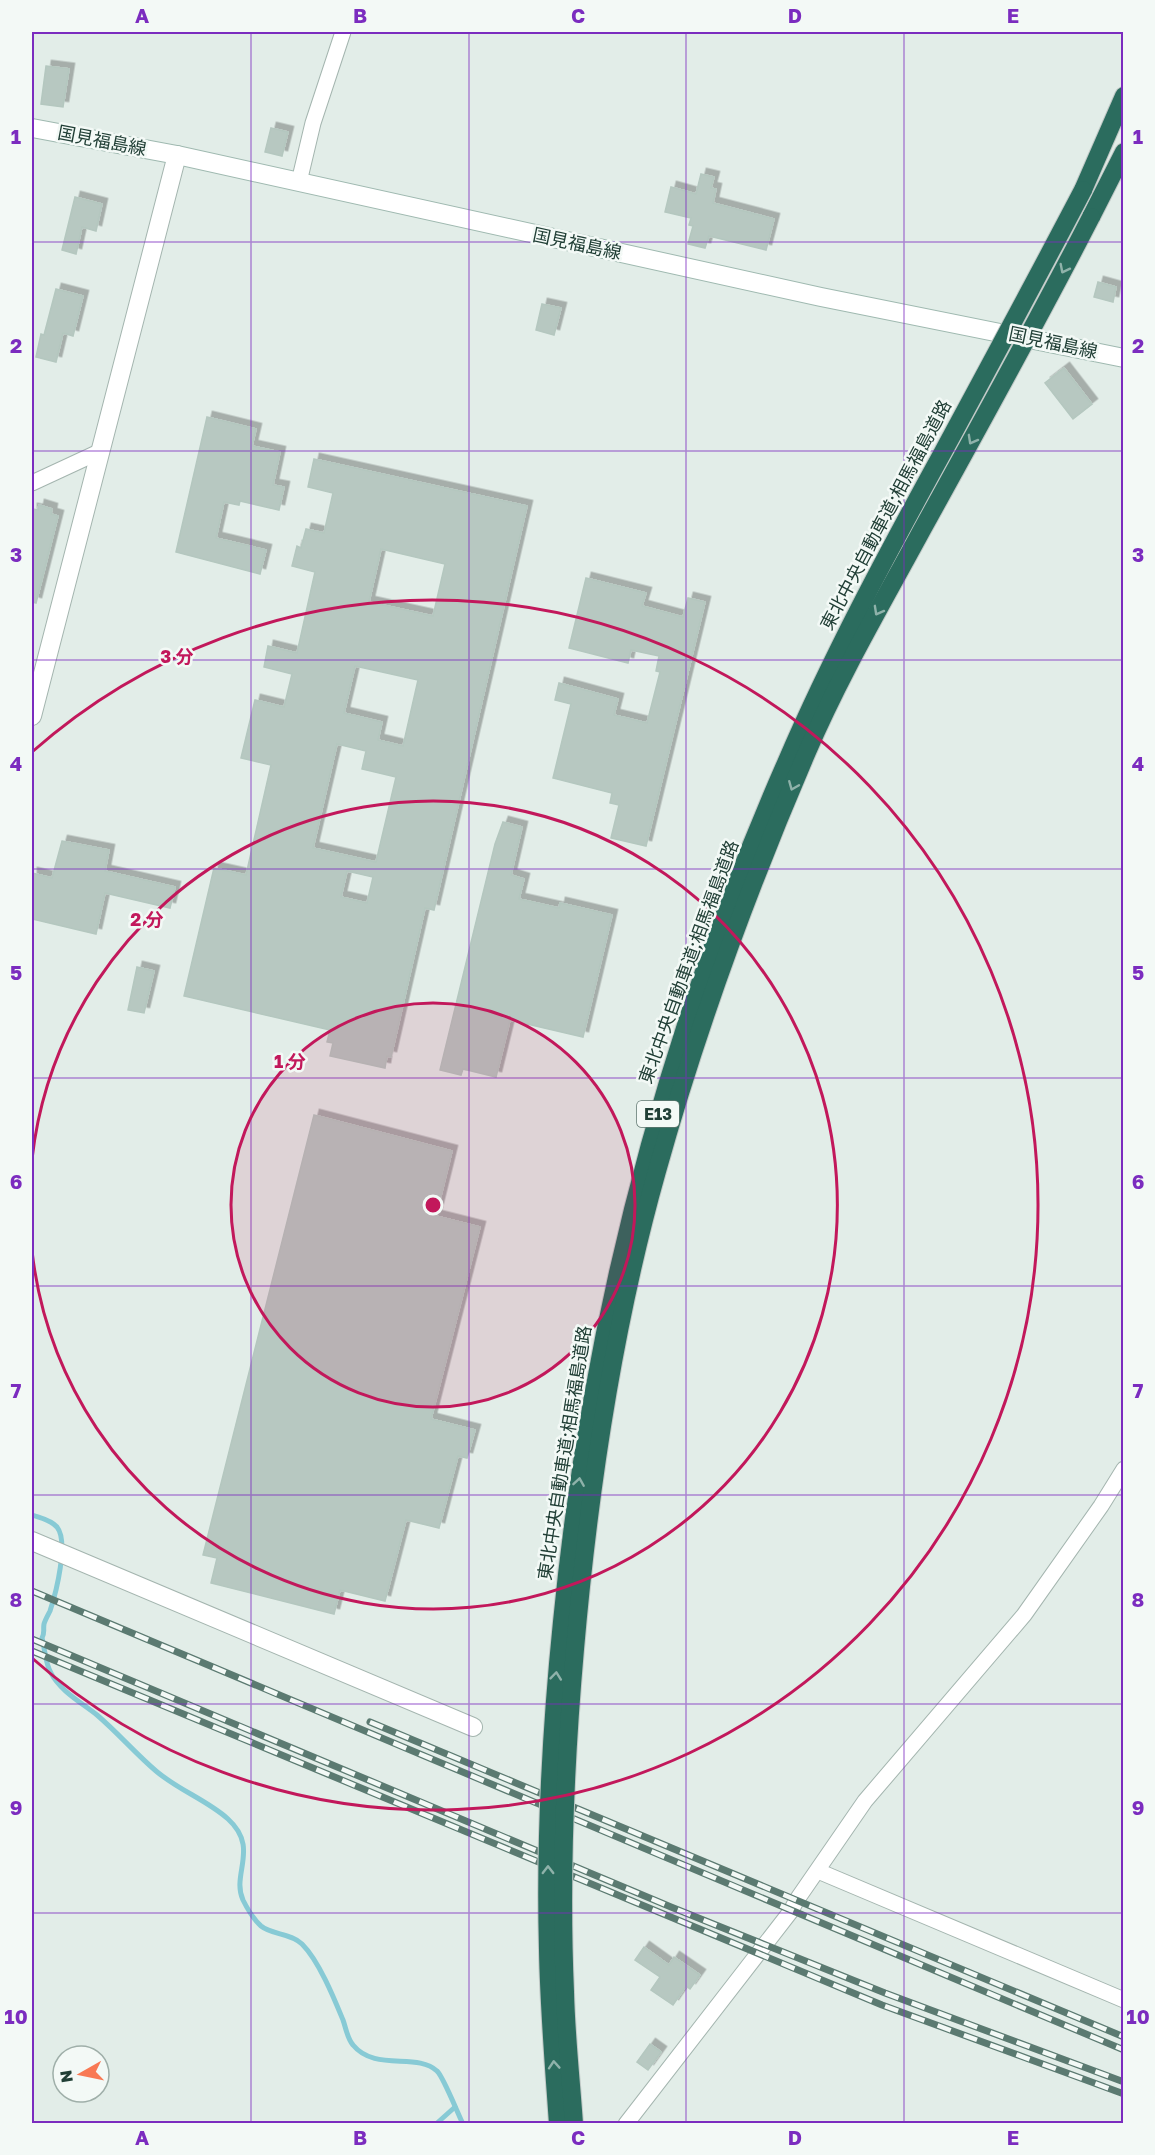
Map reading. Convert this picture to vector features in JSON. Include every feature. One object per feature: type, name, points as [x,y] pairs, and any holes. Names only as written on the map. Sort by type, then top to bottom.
[{"type":"highway","points":[[1083,190],[1124,96]]},
{"type":"highway","name":"東北中央自動車道;相馬福島道路","points":[[558,2124],[548,1947],[548,1826],[554,1703],[569,1544],[591,1402],[620,1261],[640,1178],[675,1054],[730,899],[786,763],[855,615],[1083,190],[1124,107]]},
{"type":"highway","name":"東北中央自動車道;相馬福島道路","points":[[574,2124],[565,1995],[563,1884],[566,1751],[583,1558],[603,1419],[632,1271],[656,1174],[695,1040],[748,896],[808,749],[859,645],[1037,321],[1124,152]]},
{"type":"highway","points":[[1091,217],[1124,170]]},
{"type":"main road","name":"国見福島線","points":[[32,128],[177,155],[821,297],[1124,358]]},
{"type":"main road","points":[[32,716],[177,155]]},
{"type":"main road","points":[[32,1541],[473,1727]]},
{"type":"street","points":[[299,182],[317,111],[343,32]]},
{"type":"street","points":[[32,483],[101,451]]},
{"type":"street","points":[[626,2124],[791,1911],[865,1801],[1024,1615],[1101,1506],[1124,1469]]},
{"type":"street","points":[[818,1870],[1124,2000]]},
{"type":"building","points":[[46,66],[69,69],[63,107],[41,104]]},
{"type":"building","points":[[271,128],[288,132],[282,156],[265,152]]},
{"type":"building","points":[[701,174],[714,177],[711,188],[716,189],[713,203],[774,219],[766,250],[709,236],[705,248],[688,244],[693,226],[689,225],[691,218],[665,212],[671,187],[696,194]]},
{"type":"building","points":[[75,197],[102,204],[96,231],[82,227],[76,254],[62,250]]},
{"type":"building","points":[[1098,282],[1116,287],[1113,302],[1094,297]]},
{"type":"building","points":[[56,289],[83,296],[73,336],[63,333],[56,362],[36,357]]},
{"type":"building","points":[[542,304],[561,308],[554,335],[536,330]]},
{"type":"building","points":[[1064,368],[1092,404],[1073,419],[1045,383]]},
{"type":"building","points":[[207,417],[256,429],[252,446],[280,452],[273,485],[284,487],[279,510],[240,501],[239,505],[224,502],[216,538],[266,550],[260,574],[176,552]]},
{"type":"building","points":[[314,459],[527,506],[434,910],[425,908],[391,1057],[387,1056],[385,1068],[330,1056],[333,1043],[327,1042],[330,1030],[184,996],[214,868],[246,875],[271,765],[241,758],[255,700],[284,707],[292,674],[264,667],[268,646],[297,653],[315,572],[292,566],[297,546],[301,548],[306,529],[324,533],[333,493],[308,487]],"holes":[[[381,549],[445,564],[433,616],[369,602]],[[355,666],[418,680],[403,746],[378,740],[382,722],[344,713]],[[337,744],[366,751],[362,769],[396,777],[376,862],[313,848]],[[347,871],[373,877],[367,903],[341,897]]]},
{"type":"building","points":[[39,505],[52,509],[51,514],[58,516],[36,603],[32,602],[32,509],[38,510]]},
{"type":"building","points":[[586,578],[646,593],[642,606],[683,617],[688,598],[705,602],[646,846],[611,838],[619,805],[610,803],[612,793],[553,778],[571,704],[555,700],[559,683],[618,699],[614,715],[647,723],[660,672],[656,671],[659,656],[631,650],[628,663],[569,648]]},
{"type":"building","points":[[503,822],[522,827],[511,875],[524,879],[519,899],[559,908],[560,903],[612,915],[583,1037],[510,1020],[496,1077],[463,1069],[461,1075],[440,1070],[495,844]]},
{"type":"building","points":[[62,841],[109,850],[105,871],[175,887],[170,908],[105,893],[96,934],[32,919],[32,873],[52,878]]},
{"type":"building","points":[[137,967],[154,971],[144,1013],[128,1010]]},
{"type":"building","points":[[314,1115],[452,1151],[436,1216],[480,1227],[431,1419],[475,1430],[467,1458],[458,1456],[439,1528],[406,1520],[385,1601],[340,1590],[334,1614],[211,1583],[217,1558],[203,1555]]},
{"type":"building","points":[[644,1947],[669,1965],[674,1957],[700,1975],[690,1989],[686,1986],[673,2005],[651,1990],[660,1977],[635,1960]]},
{"type":"building","points":[[650,2044],[661,2052],[648,2070],[637,2062]]},
{"type":"waterway","points":[[32,1515],[55,1525],[62,1544],[58,1580],[42,1638],[47,1665],[55,1679],[66,1691],[105,1722],[156,1771],[228,1819],[242,1840],[244,1851],[240,1890],[243,1900],[256,1921],[265,1929],[298,1940],[308,1951],[326,1980],[353,2045],[362,2053],[373,2058],[419,2063],[437,2071],[447,2087],[463,2124]]},
{"type":"waterway","points":[[436,2124],[455,2107]]},
{"type":"railway","points":[[32,1591],[1124,2050]]},
{"type":"railway","points":[[32,1639],[671,1907],[885,1993],[1124,2082]]},
{"type":"railway","points":[[32,1651],[882,2005],[1124,2094]]},
{"type":"railway","points":[[370,1722],[1124,2037]]}]
